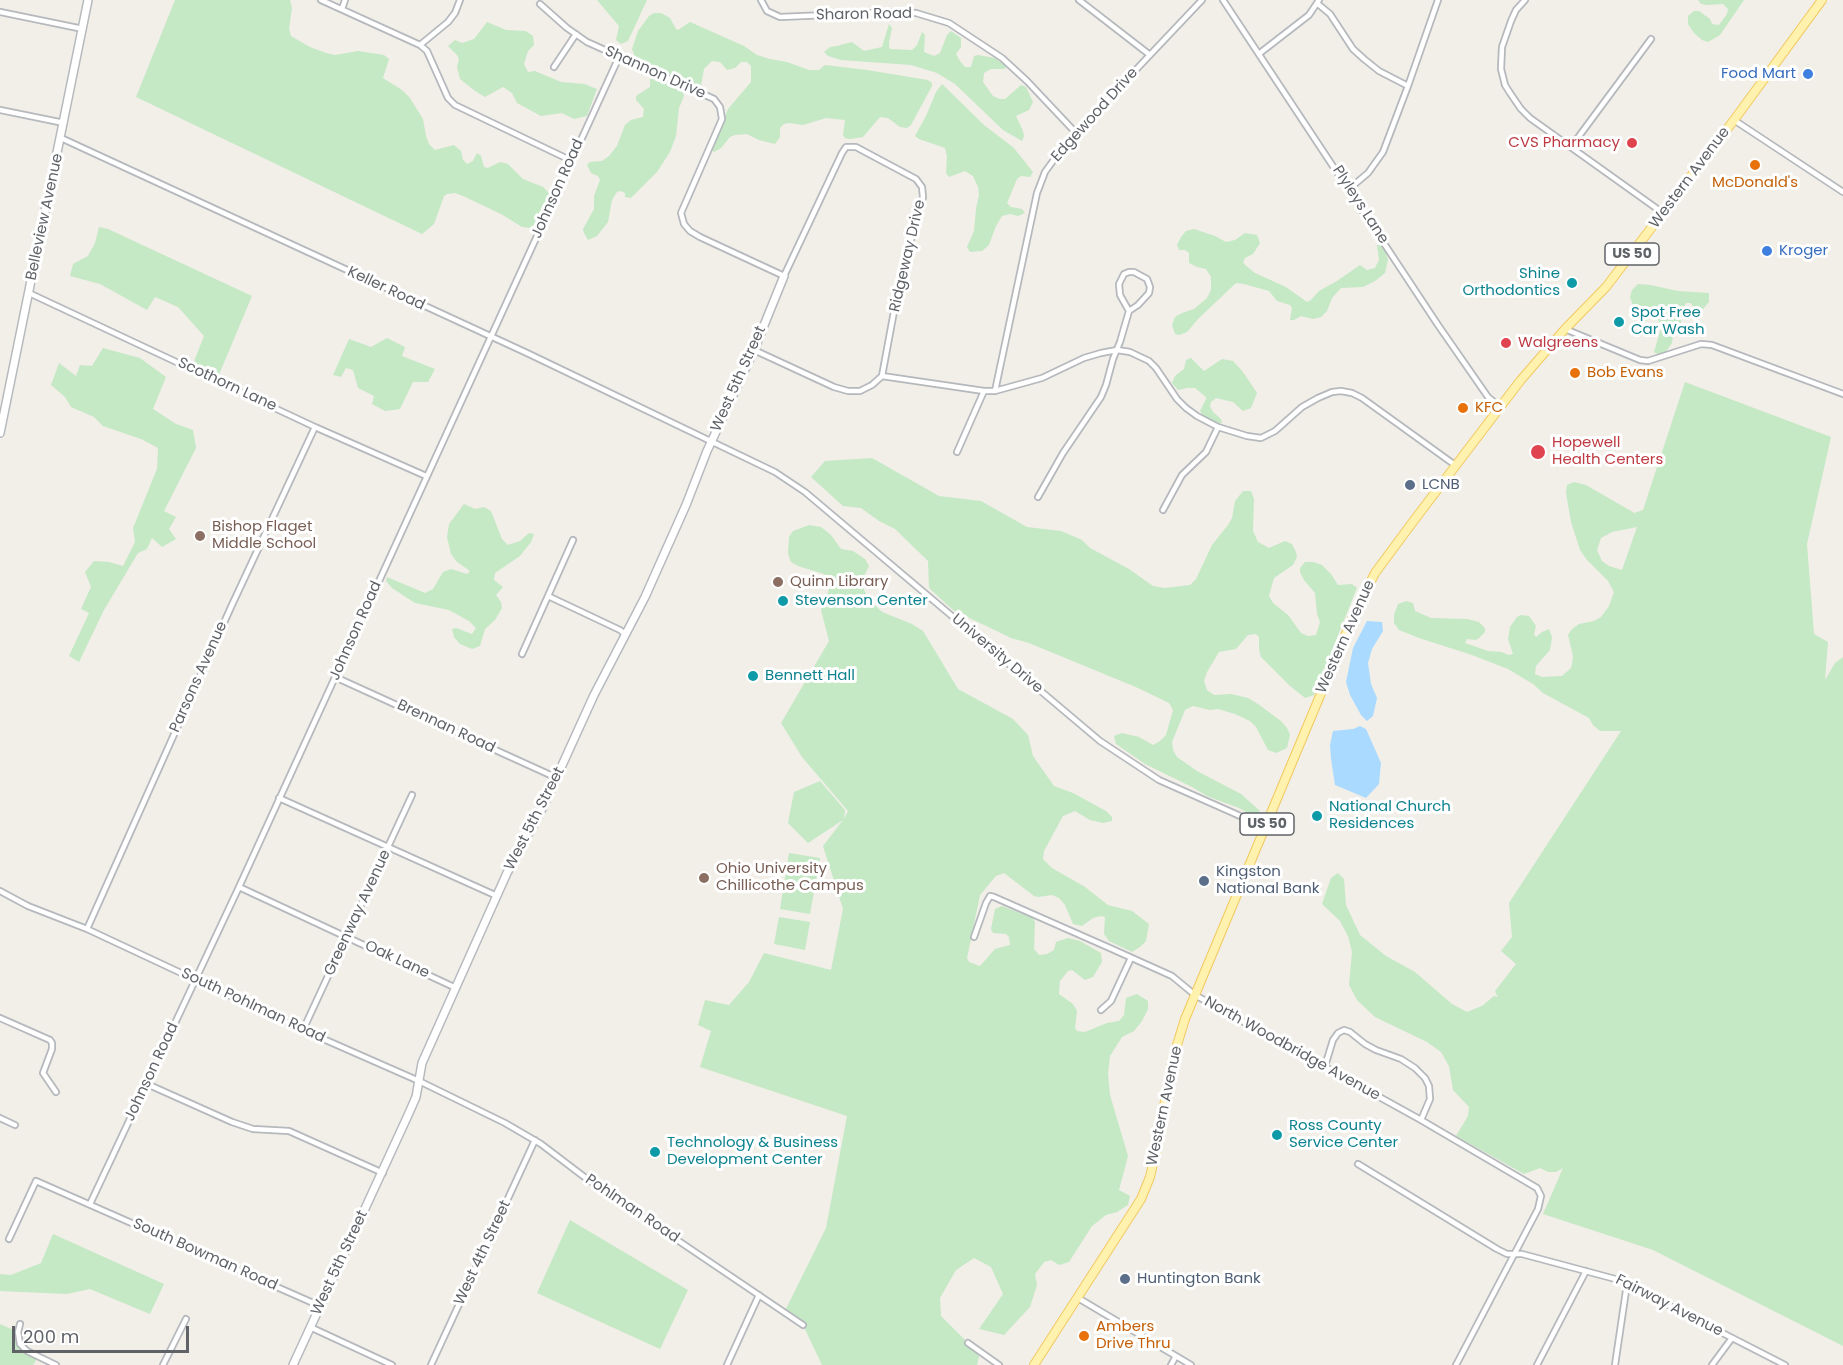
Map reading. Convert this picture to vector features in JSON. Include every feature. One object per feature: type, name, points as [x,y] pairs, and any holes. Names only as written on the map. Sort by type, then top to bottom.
[{"type":"main road","name":"Western Avenue","points":[[1034,1365],[1141,1199],[1150,1177],[1173,1058],[1185,1019],[1364,594],[1376,573],[1500,407],[1542,355],[1606,287],[1734,120],[1822,0]]},
{"type":"street","name":"Belleview Avenue","points":[[0,430],[88,0]]},
{"type":"street","points":[[321,0],[420,45],[427,51],[448,98],[454,105],[570,160]]},
{"type":"street","points":[[342,9],[345,0]]},
{"type":"street","points":[[420,45],[448,22],[455,13],[460,0]]},
{"type":"street","name":"Sharon Road","points":[[761,0],[767,11],[780,17],[899,12],[916,13],[949,23],[1002,58],[1076,133]]},
{"type":"street","points":[[1079,0],[1150,55]]},
{"type":"street","name":"Edgewood Drive","points":[[995,391],[1040,183],[1051,162],[1202,0]]},
{"type":"street","name":"Plyleys Lane","points":[[1223,0],[1443,332],[1488,397],[1500,407]]},
{"type":"street","points":[[1349,189],[1368,173],[1383,152],[1438,0]]},
{"type":"street","points":[[1525,0],[1516,10],[1504,41],[1501,60],[1505,84],[1516,102],[1525,113],[1663,213]]},
{"type":"street","points":[[1260,53],[1308,15],[1318,2],[1330,14],[1353,49],[1378,70],[1408,86]]},
{"type":"street","name":"Shannon Drive","points":[[540,4],[576,34],[619,57],[714,99],[720,107],[722,119],[683,207],[681,213],[684,224],[700,237],[784,276]]},
{"type":"street","points":[[0,12],[82,29]]},
{"type":"street","points":[[554,67],[576,34]]},
{"type":"street","points":[[1571,147],[1651,39]]},
{"type":"street","name":"Johnson Road","points":[[90,1204],[239,887],[619,57]]},
{"type":"street","points":[[0,110],[64,123]]},
{"type":"street","points":[[1734,120],[1843,192]]},
{"type":"street","name":"Keller Road","points":[[61,138],[490,336],[711,442]]},
{"type":"street","name":"Ridgeway Drive","points":[[784,276],[846,147],[856,147],[916,179],[922,187],[923,197],[900,279],[882,376]]},
{"type":"street","points":[[1038,497],[1063,453],[1101,397],[1129,311],[1145,299],[1150,287],[1147,279],[1134,272],[1124,274],[1119,284],[1120,295],[1129,311]]},
{"type":"street","name":"West 5th Street","points":[[293,1365],[414,1104],[422,1063],[496,896],[557,778],[594,695],[626,635],[686,506],[711,442],[754,351],[784,276]]},
{"type":"street","name":"Scothorn Lane","points":[[29,293],[315,427],[426,476]]},
{"type":"street","points":[[1565,329],[1640,360],[1648,361],[1701,344],[1712,345],[1843,394]]},
{"type":"street","points":[[754,351],[834,387],[848,391],[860,391],[872,385],[882,376],[995,391],[1041,378],[1084,358],[1117,350],[1130,352],[1149,361],[1186,408],[1218,427],[1261,438],[1275,431],[1310,402],[1332,392],[1341,391],[1362,398],[1455,465]]},
{"type":"street","points":[[957,452],[984,391]]},
{"type":"street","name":"Parsons Avenue","points":[[87,929],[233,601],[315,427]]},
{"type":"street","points":[[1163,510],[1182,475],[1206,452],[1218,427]]},
{"type":"street","name":"University Drive","points":[[711,442],[775,472],[805,492],[1100,741],[1124,758],[1159,780],[1265,827]]},
{"type":"street","points":[[522,654],[573,540]]},
{"type":"street","points":[[548,596],[626,635]]},
{"type":"street","name":"Brennan Road","points":[[335,677],[557,778]]},
{"type":"street","name":"Greenway Avenue","points":[[303,1030],[412,795]]},
{"type":"street","points":[[279,798],[496,896]]},
{"type":"street","name":"Oak Lane","points":[[239,887],[456,987]]},
{"type":"street","name":"South Pohlman Road","points":[[0,891],[419,1081],[505,1123]]},
{"type":"street","name":"North Woodbridge Avenue","points":[[974,937],[990,896],[1172,976],[1196,995],[1421,1120],[1537,1188],[1541,1196],[1538,1209],[1514,1254]]},
{"type":"street","points":[[1101,1010],[1111,1001],[1131,958]]},
{"type":"street","points":[[0,1018],[50,1040],[52,1049],[43,1073],[56,1092]]},
{"type":"street","points":[[1325,1066],[1333,1040],[1338,1033],[1344,1030],[1376,1050],[1401,1059],[1415,1068],[1429,1086],[1430,1099],[1421,1120]]},
{"type":"street","points":[[147,1084],[253,1129],[289,1131],[383,1173]]},
{"type":"street","points":[[0,1118],[15,1125]]},
{"type":"street","name":"Pohlman Road","points":[[505,1123],[535,1140],[587,1179],[803,1325]]},
{"type":"street","name":"West 4th Street","points":[[431,1365],[535,1140]]},
{"type":"street","name":"Fairway Avenue","points":[[1358,1164],[1497,1249],[1508,1254],[1522,1254],[1610,1277],[1785,1365]]},
{"type":"street","name":"South Bowman Road","points":[[9,1239],[36,1180],[320,1306]]},
{"type":"street","points":[[1456,1365],[1514,1254]]},
{"type":"street","points":[[1537,1365],[1586,1271]]},
{"type":"street","points":[[1615,1365],[1627,1284]]},
{"type":"street","points":[[727,1365],[759,1295]]},
{"type":"street","points":[[1078,1298],[1191,1365]]},
{"type":"street","points":[[163,1365],[186,1319]]},
{"type":"street","points":[[20,1324],[18,1332],[20,1344],[27,1351],[56,1365]]},
{"type":"street","points":[[310,1327],[392,1365]]},
{"type":"street","points":[[1712,1365],[1732,1338]]},
{"type":"street","points":[[968,1343],[999,1365]]},
{"type":"street","points":[[1171,1365],[1176,1356]]},
{"type":"green space","points":[[175,0],[290,0],[292,8],[289,29],[291,36],[310,47],[335,55],[358,51],[384,55],[389,59],[383,78],[410,98],[423,119],[429,144],[435,150],[454,145],[461,151],[463,160],[467,164],[473,161],[477,153],[481,156],[484,167],[488,168],[500,162],[508,164],[523,179],[543,187],[549,193],[547,205],[536,223],[530,228],[522,227],[463,196],[455,193],[447,194],[444,196],[434,224],[422,234],[136,97]]},
{"type":"green space","points":[[597,0],[647,0],[628,41],[621,44],[616,40],[619,26]]},
{"type":"green space","points":[[1698,0],[1744,0],[1720,35],[1708,42],[1694,33],[1688,24],[1688,16],[1694,11],[1699,11],[1710,19],[1712,24],[1719,25],[1728,9],[1723,4],[1707,5],[1701,4]]},
{"type":"green space","points":[[654,13],[661,13],[670,18],[678,30],[690,22],[744,46],[757,55],[809,70],[819,70],[825,65],[867,70],[928,80],[932,86],[911,125],[907,128],[900,127],[888,118],[880,117],[863,137],[850,139],[843,135],[845,120],[826,118],[803,125],[784,124],[780,128],[780,137],[775,144],[747,134],[735,135],[714,152],[711,150],[728,109],[751,82],[751,66],[747,62],[741,62],[735,68],[727,70],[720,62],[712,61],[704,69],[701,85],[697,88],[691,87],[667,72],[644,64],[636,59],[632,49],[638,31]]},
{"type":"green space","points":[[487,22],[506,30],[526,31],[533,36],[534,45],[528,51],[524,64],[528,72],[535,71],[561,82],[584,84],[597,89],[587,116],[574,119],[562,113],[541,116],[517,103],[512,93],[503,87],[485,97],[460,79],[457,67],[459,59],[448,46],[455,40],[462,43],[474,39]]},
{"type":"green space","points":[[889,24],[892,28],[889,42],[891,49],[912,50],[917,45],[922,32],[925,35],[924,52],[934,56],[940,53],[951,31],[961,38],[961,47],[956,54],[965,67],[971,67],[974,56],[978,55],[995,58],[1006,66],[1005,69],[991,69],[984,73],[983,82],[993,96],[1000,99],[1005,99],[1021,85],[1026,87],[1033,102],[1029,110],[1016,116],[1023,131],[1022,141],[1003,130],[955,84],[937,73],[911,65],[841,60],[828,56],[824,52],[830,47],[852,42],[864,51],[882,47]]},
{"type":"green space","points":[[653,76],[683,92],[684,96],[679,108],[676,136],[670,152],[657,172],[631,198],[625,197],[625,193],[621,191],[617,192],[612,200],[608,222],[597,236],[588,240],[583,229],[594,209],[594,196],[600,180],[598,176],[591,173],[587,165],[590,162],[602,161],[609,156],[617,146],[625,125],[631,120],[643,117],[644,109],[636,100],[636,96],[650,87],[650,79]]},
{"type":"green space","points":[[942,84],[984,125],[1014,148],[1033,172],[1030,177],[1021,176],[1017,179],[1007,203],[1011,207],[1022,209],[1025,213],[1018,216],[1010,214],[1002,216],[989,245],[982,251],[970,252],[967,247],[974,231],[979,195],[973,176],[965,171],[949,177],[946,173],[945,148],[915,136]]},
{"type":"green space","points":[[99,227],[108,229],[252,296],[218,377],[193,364],[204,336],[178,307],[155,297],[147,310],[100,284],[70,276],[73,264],[88,256],[95,243]]},
{"type":"green space","points":[[1194,229],[1226,242],[1235,240],[1245,233],[1257,235],[1260,243],[1253,254],[1245,258],[1243,262],[1245,265],[1255,273],[1286,287],[1307,302],[1319,291],[1360,265],[1367,270],[1375,268],[1379,260],[1377,245],[1383,243],[1388,260],[1385,273],[1375,281],[1363,287],[1341,288],[1321,317],[1313,319],[1301,316],[1290,320],[1292,308],[1290,305],[1277,301],[1269,291],[1236,283],[1187,332],[1179,335],[1175,334],[1172,325],[1175,317],[1194,309],[1207,298],[1211,290],[1211,277],[1206,269],[1189,263],[1189,253],[1179,250],[1177,245],[1186,231]]},
{"type":"green space","points":[[1638,284],[1678,291],[1709,293],[1709,302],[1702,310],[1696,312],[1691,303],[1686,303],[1681,314],[1681,326],[1673,334],[1672,343],[1665,353],[1654,352],[1661,328],[1658,319],[1649,319],[1639,323],[1630,297],[1632,290]]},
{"type":"green space","points":[[387,338],[405,347],[402,356],[435,369],[428,382],[413,382],[400,409],[385,411],[372,404],[374,396],[358,388],[353,370],[346,368],[341,377],[333,375],[349,339],[371,347]]},
{"type":"green space","points":[[103,348],[140,358],[166,377],[153,409],[176,424],[193,430],[196,448],[164,511],[176,517],[169,529],[176,539],[162,547],[152,538],[147,549],[138,553],[104,610],[79,662],[69,656],[89,613],[81,609],[91,587],[85,572],[94,561],[123,566],[135,542],[133,528],[157,469],[158,448],[141,439],[103,426],[94,417],[71,407],[65,397],[51,385],[59,363],[76,376],[80,365],[92,366]]},
{"type":"green space","points":[[1191,358],[1204,371],[1222,359],[1233,361],[1257,393],[1251,408],[1243,411],[1233,402],[1216,398],[1210,406],[1222,423],[1216,424],[1202,414],[1200,411],[1206,397],[1195,388],[1178,390],[1172,383],[1175,376],[1184,369],[1186,360]]},
{"type":"green space","points":[[1685,382],[1831,437],[1807,544],[1814,634],[1828,642],[1825,680],[1835,663],[1843,657],[1843,1346],[1653,1250],[1543,1214],[1563,1168],[1556,1172],[1548,1172],[1540,1168],[1524,1174],[1456,1136],[1468,1116],[1469,1107],[1453,1090],[1449,1066],[1441,1052],[1427,1042],[1375,1017],[1357,1000],[1349,985],[1352,952],[1348,936],[1340,921],[1322,904],[1331,878],[1338,873],[1344,879],[1346,905],[1360,935],[1386,956],[1415,972],[1452,1004],[1467,1012],[1482,1006],[1494,996],[1498,997],[1495,991],[1516,964],[1501,951],[1512,937],[1509,903],[1621,731],[1600,731],[1589,718],[1543,693],[1508,669],[1399,630],[1394,623],[1394,615],[1398,604],[1406,601],[1413,603],[1415,611],[1431,618],[1467,619],[1479,622],[1485,628],[1485,632],[1476,640],[1467,639],[1465,643],[1509,655],[1513,654],[1508,639],[1510,627],[1517,617],[1529,616],[1536,626],[1534,634],[1536,637],[1549,629],[1552,637],[1550,650],[1536,666],[1535,674],[1542,677],[1562,676],[1572,664],[1573,656],[1568,635],[1579,624],[1601,617],[1609,606],[1614,592],[1608,581],[1580,550],[1571,522],[1566,493],[1567,485],[1574,482],[1586,485],[1634,513],[1643,510]],"holes":[[[1637,527],[1622,570],[1602,561],[1597,550],[1601,538],[1612,532]]]},
{"type":"green space","points":[[872,458],[939,496],[981,501],[1027,527],[1061,531],[1082,540],[1090,548],[1129,569],[1153,586],[1165,588],[1190,585],[1196,579],[1212,545],[1232,518],[1235,501],[1243,491],[1251,491],[1254,499],[1253,531],[1258,542],[1269,548],[1285,541],[1292,544],[1296,552],[1297,557],[1293,565],[1274,578],[1269,596],[1273,603],[1288,615],[1301,633],[1308,636],[1316,635],[1320,622],[1315,593],[1300,572],[1305,562],[1322,565],[1338,585],[1352,584],[1357,588],[1314,695],[1305,698],[1261,657],[1259,637],[1256,634],[1248,635],[1236,649],[1219,652],[1207,672],[1204,681],[1207,690],[1214,695],[1231,694],[1248,698],[1281,721],[1290,735],[1287,748],[1276,753],[1268,750],[1256,727],[1250,721],[1235,714],[1193,706],[1185,710],[1172,742],[1177,757],[1197,771],[1241,794],[1260,811],[1253,816],[1207,796],[1145,764],[1116,744],[1114,736],[1122,733],[1139,737],[1153,745],[1160,741],[1166,735],[1173,710],[1169,703],[1029,643],[1011,638],[953,610],[929,588],[928,561],[895,529],[861,508],[843,506],[811,477],[825,461]]},
{"type":"green space","points":[[464,504],[475,509],[484,507],[491,511],[502,539],[508,545],[520,541],[529,533],[534,534],[520,556],[495,573],[494,580],[503,587],[496,595],[502,608],[495,620],[485,629],[480,646],[472,649],[460,644],[454,637],[452,629],[456,628],[472,634],[476,628],[469,621],[449,610],[415,603],[392,588],[386,581],[387,577],[425,593],[433,589],[443,572],[451,569],[467,574],[470,571],[456,561],[451,554],[447,537],[449,524]]},
{"type":"green space","points":[[809,525],[821,527],[831,535],[841,549],[853,551],[865,559],[869,566],[864,576],[864,590],[870,600],[882,612],[923,631],[958,689],[1013,719],[1028,735],[1033,756],[1054,786],[1073,793],[1106,811],[1112,817],[1112,821],[1103,823],[1090,820],[1075,811],[1063,816],[1044,851],[1043,859],[1052,868],[1085,887],[1108,905],[1132,911],[1149,924],[1146,941],[1132,952],[1109,941],[1104,934],[1105,917],[1093,918],[1082,926],[1073,924],[1065,905],[1059,898],[1052,895],[1034,896],[1004,873],[996,876],[980,895],[967,958],[969,962],[980,966],[995,949],[1010,945],[1006,934],[993,933],[991,929],[995,909],[1002,906],[1033,918],[1035,922],[1034,949],[1039,955],[1054,950],[1056,942],[1068,938],[1080,941],[1101,953],[1102,962],[1093,977],[1085,980],[1072,970],[1068,971],[1060,981],[1059,994],[1073,1004],[1077,1011],[1075,1028],[1077,1031],[1085,1032],[1119,1021],[1124,1015],[1126,998],[1137,994],[1148,1001],[1148,1009],[1134,1031],[1122,1037],[1110,1056],[1108,1074],[1110,1095],[1128,1156],[1119,1190],[1130,1196],[1128,1205],[1117,1212],[1106,1215],[1092,1226],[1069,1262],[1059,1265],[1051,1260],[1044,1262],[1035,1274],[1037,1285],[1030,1307],[1004,1335],[979,1329],[1003,1294],[991,1267],[974,1258],[956,1270],[940,1298],[941,1316],[980,1352],[977,1365],[822,1365],[803,1325],[784,1313],[826,1228],[847,1116],[700,1067],[711,1031],[698,1025],[705,1000],[729,1005],[749,982],[764,953],[831,970],[843,909],[823,846],[843,820],[808,843],[788,823],[794,792],[820,781],[845,810],[844,819],[848,811],[802,757],[781,723],[829,641],[821,610],[831,579],[824,574],[791,562],[788,554],[789,537],[793,531]]},
{"type":"green space","points":[[789,853],[820,858],[810,914],[780,909]]},
{"type":"green space","points":[[779,917],[810,922],[805,950],[774,944]]},
{"type":"green space","points":[[570,1220],[688,1290],[660,1349],[537,1293]]},
{"type":"green space","points":[[53,1234],[164,1284],[150,1314],[90,1289],[67,1294],[0,1291],[0,1274],[11,1275],[41,1263]]},
{"type":"green space","points":[[0,1324],[18,1332],[20,1344],[38,1357],[33,1365],[0,1365]]},
{"type":"water","points":[[1367,621],[1382,622],[1383,631],[1372,649],[1368,663],[1371,684],[1377,698],[1373,716],[1367,721],[1350,695],[1346,682],[1353,648]]},
{"type":"water","points":[[1360,726],[1366,729],[1381,763],[1379,784],[1366,798],[1335,785],[1331,759],[1330,745],[1333,731]]},
{"type":"place","name":"Food Mart","points":[[1808,74]]},
{"type":"place","name":"CVS Pharmacy","points":[[1632,143]]},
{"type":"place","name":"McDonald's","points":[[1755,165]]},
{"type":"place","name":"Kroger","points":[[1767,251]]},
{"type":"place","name":"Shine Orthodontics","points":[[1572,283]]},
{"type":"place","name":"Spot Free Car Wash","points":[[1619,322]]},
{"type":"place","name":"Walgreens","points":[[1506,343]]},
{"type":"place","name":"Bob Evans","points":[[1575,373]]},
{"type":"place","name":"KFC","points":[[1463,408]]},
{"type":"place","name":"Hopewell Health Centers","points":[[1538,452]]},
{"type":"place","name":"LCNB","points":[[1410,485]]},
{"type":"place","name":"Bishop Flaget Middle School","points":[[200,536]]},
{"type":"place","name":"Quinn Library","points":[[778,582]]},
{"type":"place","name":"Stevenson Center","points":[[783,601]]},
{"type":"place","name":"Bennett Hall","points":[[753,676]]},
{"type":"place","name":"National Church Residences","points":[[1317,816]]},
{"type":"place","name":"Ohio University Chillicothe Campus","points":[[704,878]]},
{"type":"place","name":"Kingston National Bank","points":[[1204,881]]},
{"type":"place","name":"Ross County Service Center","points":[[1277,1135]]},
{"type":"place","name":"Technology & Business Development Center","points":[[655,1152]]},
{"type":"place","name":"Huntington Bank","points":[[1125,1279]]},
{"type":"place","name":"Ambers Drive Thru","points":[[1084,1336]]}]
